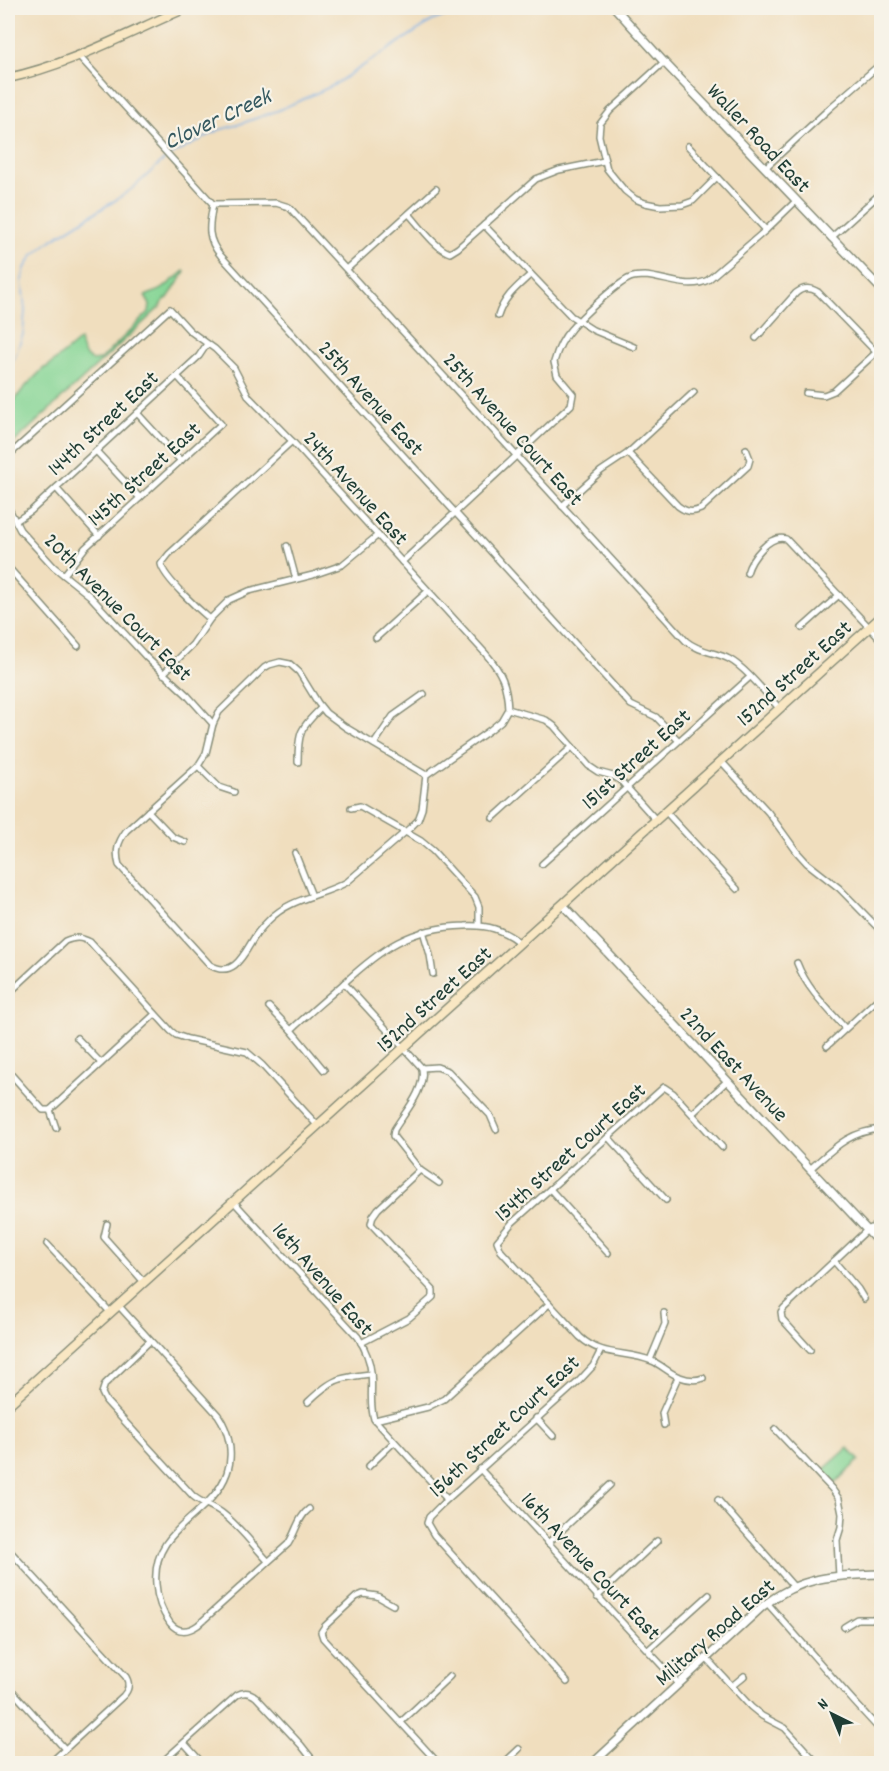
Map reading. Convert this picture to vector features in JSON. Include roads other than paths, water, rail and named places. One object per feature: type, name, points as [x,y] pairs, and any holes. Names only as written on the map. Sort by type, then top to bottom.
[{"type":"main road","points":[[8,78],[78,54],[186,8]]},
{"type":"main road","name":"152nd Street East","points":[[8,1405],[882,616]]},
{"type":"street","name":"Waller Road East","points":[[615,8],[882,290]]},
{"type":"street","points":[[78,54],[213,204]]},
{"type":"street","points":[[664,62],[603,118],[599,129],[603,157],[610,174],[629,195],[640,202],[660,206],[682,205],[693,201],[717,177]]},
{"type":"street","points":[[765,168],[877,67]]},
{"type":"street","points":[[688,146],[766,230]]},
{"type":"street","points":[[409,214],[437,245],[450,253],[540,176],[603,157]]},
{"type":"street","points":[[347,269],[436,189]]},
{"type":"street","points":[[831,238],[882,192]]},
{"type":"street","points":[[402,562],[571,405],[572,391],[557,375],[554,362],[569,331],[618,285],[634,277],[643,276],[693,284],[702,283],[714,276],[796,201]]},
{"type":"street","name":"25th Avenue Court East","points":[[213,204],[276,203],[285,205],[300,218],[686,641],[703,651],[740,665],[780,709]]},
{"type":"street","name":"25th Avenue East","points":[[213,204],[210,236],[215,249],[631,705],[656,717],[678,740]]},
{"type":"street","points":[[484,225],[578,322],[634,347]]},
{"type":"street","points":[[498,316],[507,297],[530,275]]},
{"type":"street","points":[[756,338],[796,293],[807,288],[818,292],[876,352]]},
{"type":"street","name":"24th Avenue East","points":[[8,456],[170,309],[190,331],[234,368],[249,397],[292,441],[490,659],[503,679],[508,697],[508,709]]},
{"type":"street","name":"144th Street East","points":[[16,521],[56,488],[199,356],[207,344]]},
{"type":"street","points":[[806,393],[819,395],[834,391],[882,347]]},
{"type":"street","name":"145th Street East","points":[[64,575],[79,555],[221,424],[177,376]]},
{"type":"street","points":[[562,506],[601,471],[628,453],[694,392]]},
{"type":"street","points":[[137,413],[181,461]]},
{"type":"street","points":[[210,619],[164,573],[161,564],[169,554],[292,441]]},
{"type":"street","points":[[628,453],[678,506],[693,512],[701,509],[748,466],[750,459],[746,449]]},
{"type":"street","points":[[96,451],[140,498]]},
{"type":"street","points":[[56,488],[99,536]]},
{"type":"street","name":"20th Avenue Court East","points":[[8,507],[20,530],[54,567],[90,596],[213,724]]},
{"type":"street","points":[[163,674],[193,645],[220,607],[240,594],[342,565],[378,535]]},
{"type":"street","points":[[747,573],[754,557],[772,540],[782,538],[793,546],[882,641]]},
{"type":"street","points":[[287,546],[296,579]]},
{"type":"street","points":[[8,567],[78,646]]},
{"type":"street","points":[[376,638],[428,591]]},
{"type":"street","points":[[802,628],[839,594]]},
{"type":"street","points":[[426,775],[345,727],[321,708],[295,668],[285,662],[269,665],[219,712],[213,724],[206,753],[198,766],[126,831],[116,851],[119,865],[207,962],[216,968],[228,968],[243,958],[259,931],[276,913],[295,902],[337,888],[347,882],[414,824],[421,815],[426,775],[490,730],[501,721],[508,709],[546,720],[590,766],[598,772],[617,778],[627,787],[656,820]]},
{"type":"street","name":"151st Street East","points":[[542,864],[750,677]]},
{"type":"street","points":[[374,744],[393,716],[424,694]]},
{"type":"street","points":[[298,762],[298,741],[301,730],[321,708]]},
{"type":"street","points":[[492,818],[572,747]]},
{"type":"street","points":[[721,761],[768,812],[807,863],[839,888],[882,932]]},
{"type":"street","points":[[198,766],[219,787],[234,792]]},
{"type":"street","points":[[351,808],[360,806],[421,841],[433,851],[476,897],[479,906],[479,925]]},
{"type":"street","points":[[148,811],[173,837],[185,842]]},
{"type":"street","points":[[666,812],[737,889]]},
{"type":"street","points":[[295,853],[312,896]]},
{"type":"street","name":"22nd East Avenue","points":[[562,905],[882,1246]]},
{"type":"street","points":[[291,1030],[369,960],[406,938],[445,927],[479,925],[504,932],[520,943]]},
{"type":"street","points":[[423,932],[433,974]]},
{"type":"street","points":[[8,994],[62,945],[74,938],[82,938],[90,942],[176,1035],[247,1052],[262,1065],[318,1126]]},
{"type":"street","points":[[797,963],[813,992],[845,1028]]},
{"type":"street","points":[[344,983],[422,1068],[419,1087],[393,1134],[420,1170],[439,1183]]},
{"type":"street","points":[[827,1046],[882,995]]},
{"type":"street","points":[[269,1007],[324,1070]]},
{"type":"street","points":[[8,1071],[43,1110],[50,1110],[155,1014]]},
{"type":"street","points":[[77,1038],[100,1064]]},
{"type":"street","points":[[422,1068],[437,1066],[448,1071],[490,1115],[496,1129]]},
{"type":"street","points":[[722,1147],[693,1113],[727,1081]]},
{"type":"street","name":"154th Street Court East","points":[[549,1304],[501,1251],[497,1240],[512,1223],[664,1087],[674,1093],[693,1113]]},
{"type":"street","points":[[50,1110],[56,1128]]},
{"type":"street","points":[[810,1169],[850,1136],[864,1131],[882,1129]]},
{"type":"street","points":[[608,1137],[666,1200]]},
{"type":"street","points":[[362,1343],[409,1318],[431,1299],[433,1294],[433,1290],[371,1224],[378,1209],[420,1170]]},
{"type":"street","points":[[550,1189],[608,1253]]},
{"type":"street","name":"16th Avenue East","points":[[234,1202],[362,1343],[367,1353],[371,1374],[371,1410],[375,1420]]},
{"type":"street","points":[[810,1350],[785,1323],[781,1312],[787,1303],[867,1230],[882,1223]]},
{"type":"street","points":[[107,1224],[104,1236],[106,1241],[144,1282]]},
{"type":"street","points":[[47,1244],[111,1312]]},
{"type":"street","points":[[834,1261],[864,1299]]},
{"type":"street","points":[[447,1499],[375,1420],[419,1410],[438,1403],[549,1304],[583,1340],[601,1350],[650,1360],[678,1377],[696,1380],[703,1378]]},
{"type":"street","points":[[118,1306],[218,1415],[228,1437],[230,1455],[227,1472],[219,1489],[169,1538],[161,1552],[156,1569],[156,1588],[160,1606],[172,1625],[183,1631],[189,1631],[198,1625],[288,1544],[303,1514],[309,1509]]},
{"type":"street","points":[[650,1360],[665,1324],[664,1313]]},
{"type":"street","points":[[150,1341],[105,1384],[102,1389],[103,1396],[193,1496],[220,1512],[234,1524],[268,1561]]},
{"type":"street","name":"156th Street Court East","points":[[567,1682],[434,1534],[427,1523],[447,1499],[593,1366],[601,1350]]},
{"type":"street","points":[[308,1402],[319,1391],[336,1380],[371,1374]]},
{"type":"street","points":[[664,1425],[662,1413],[678,1377]]},
{"type":"street","points":[[536,1418],[553,1436]]},
{"type":"street","points":[[775,1429],[832,1489],[838,1499],[842,1514],[837,1540],[839,1576]]},
{"type":"street","points":[[368,1467],[394,1442]]},
{"type":"street","name":"16th Avenue Court East","points":[[480,1469],[679,1684]]},
{"type":"street","points":[[548,1543],[610,1485]]},
{"type":"street","points":[[718,1500],[794,1587]]},
{"type":"street","points":[[597,1597],[657,1541]]},
{"type":"street","points":[[8,1549],[126,1677],[129,1685],[128,1691],[123,1696],[49,1764]]},
{"type":"street","name":"Military Road East","points":[[592,1764],[767,1603],[808,1581],[839,1576],[882,1574]]},
{"type":"street","points":[[393,1605],[372,1594],[359,1595],[321,1632],[326,1641],[439,1764]]},
{"type":"street","points":[[648,1650],[709,1595]]},
{"type":"street","points":[[767,1603],[882,1732]]},
{"type":"street","points":[[844,1627],[857,1619],[882,1619]]},
{"type":"street","points":[[707,1659],[762,1716],[790,1732],[818,1764]]},
{"type":"street","points":[[401,1722],[450,1676]]},
{"type":"street","points":[[732,1686],[744,1676]]},
{"type":"street","points":[[8,1686],[65,1749]]},
{"type":"street","points":[[160,1764],[243,1692],[253,1694],[316,1764]]},
{"type":"street","points":[[183,1743],[203,1764]]},
{"type":"street","points":[[503,1764],[519,1749]]},
{"type":"waterway","name":"Clover Creek","points":[[8,366],[15,357],[23,334],[25,311],[22,280],[25,268],[33,255],[53,239],[133,188],[166,158],[219,130],[279,110],[332,86],[432,21],[466,8]]}]
